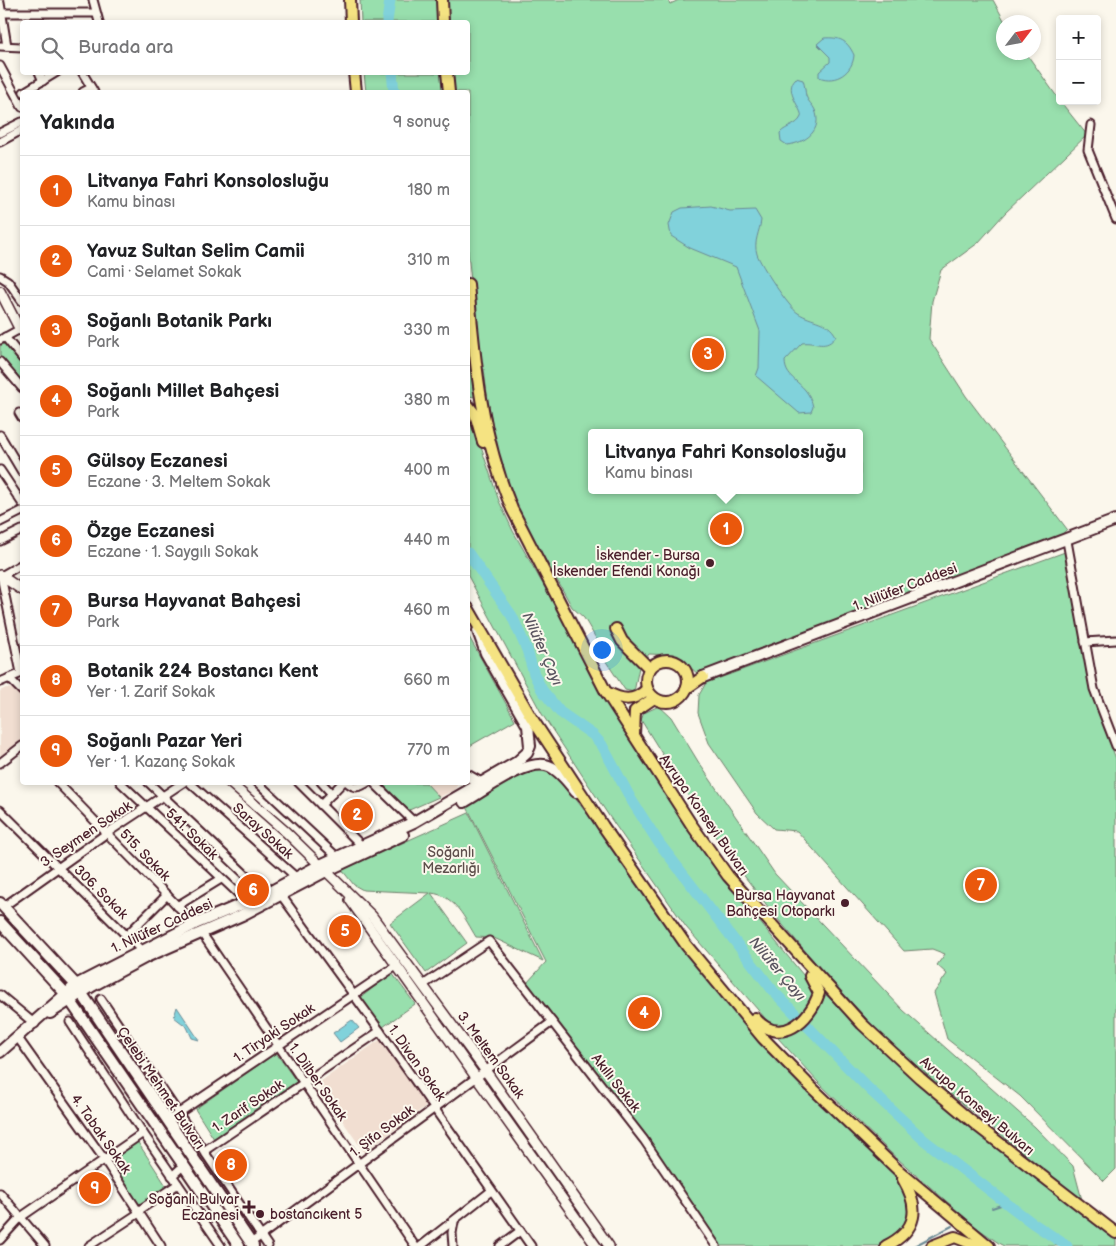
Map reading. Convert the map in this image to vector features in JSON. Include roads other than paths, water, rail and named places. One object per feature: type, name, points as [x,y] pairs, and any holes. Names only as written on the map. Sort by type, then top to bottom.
[{"type":"main road","points":[[350,0],[351,20]]},
{"type":"main road","points":[[442,0],[443,20]]},
{"type":"main road","points":[[354,75],[356,90]]},
{"type":"main road","points":[[447,75],[449,90]]},
{"type":"main road","name":"Avrupa Konseyi Bulvarı","points":[[470,307],[476,376],[488,437],[505,492],[606,692],[634,737],[728,876],[771,926],[862,1024],[920,1078],[976,1125],[1116,1233]]},
{"type":"main road","points":[[470,408],[475,414],[501,498],[515,528],[542,566]]},
{"type":"main road","name":"1. Nilüfer Caddesi","points":[[703,677],[1067,541],[1116,520]]},
{"type":"main road","points":[[470,612],[531,717],[602,826],[662,913],[763,1038],[898,1170],[989,1246]]},
{"type":"main road","name":"1. Nilüfer Caddesi","points":[[475,622],[486,653],[524,717],[531,738],[527,753],[484,787]]},
{"type":"main road","points":[[687,688],[686,674],[679,664],[673,661],[653,666],[646,678],[647,689],[654,698],[660,701],[673,702],[679,699],[687,688],[703,677]]},
{"type":"main road","points":[[686,674],[703,677]]},
{"type":"main road","points":[[606,692],[626,700],[632,699],[647,689]]},
{"type":"main road","points":[[634,737],[633,722],[635,711],[640,705],[654,698]]},
{"type":"main road","name":"1. Nilüfer Caddesi","points":[[68,997],[82,994],[92,986],[246,902],[297,878],[415,829],[466,797],[530,765],[550,766],[569,784],[602,826]]},
{"type":"main road","points":[[470,777],[484,787]]},
{"type":"main road","points":[[464,785],[466,797]]},
{"type":"main road","name":"1. Nilüfer Caddesi","points":[[0,1052],[68,997],[76,985],[141,950],[281,895],[337,857],[466,797]]},
{"type":"main road","points":[[2,905],[76,985]]},
{"type":"main road","name":"Çelebi Mehmet Bulvarı","points":[[0,922],[68,997],[239,1246]]},
{"type":"main road","points":[[710,973],[762,1026],[774,1032],[793,1027],[815,1006],[819,993],[812,978],[771,926]]},
{"type":"main road","name":"Çelebi Mehmet Bulvarı","points":[[76,985],[252,1244]]},
{"type":"main road","points":[[891,1245],[909,1228],[915,1210],[913,1196],[898,1170]]},
{"type":"main road","points":[[932,1246],[955,1237],[978,1246]]},
{"type":"street","points":[[93,0],[98,20]]},
{"type":"street","points":[[0,2],[3,46],[20,47]]},
{"type":"street","points":[[2,13],[95,13]]},
{"type":"street","points":[[0,66],[20,93]]},
{"type":"street","points":[[40,75],[43,81]]},
{"type":"street","points":[[28,90],[52,75]]},
{"type":"street","points":[[84,75],[92,90]]},
{"type":"street","points":[[0,134],[20,123]]},
{"type":"street","points":[[1091,125],[1088,150],[1116,219]]},
{"type":"street","points":[[0,142],[20,131]]},
{"type":"street","points":[[0,276],[8,281],[20,298]]},
{"type":"street","points":[[0,291],[20,327]]},
{"type":"street","points":[[20,330],[2,339],[20,356]]},
{"type":"street","points":[[0,362],[3,371],[20,386]]},
{"type":"street","points":[[0,435],[20,469]]},
{"type":"street","points":[[0,470],[20,500]]},
{"type":"street","points":[[0,511],[3,520],[20,512]]},
{"type":"street","points":[[0,541],[20,531]]},
{"type":"street","points":[[1067,541],[1094,689],[1116,746]]},
{"type":"street","points":[[0,576],[20,565]]},
{"type":"street","points":[[0,576],[20,589]]},
{"type":"street","points":[[0,576],[20,664]]},
{"type":"street","points":[[1085,642],[1116,640]]},
{"type":"street","points":[[0,682],[20,674]]},
{"type":"street","points":[[9,678],[20,689]]},
{"type":"street","points":[[0,762],[20,748]]},
{"type":"street","name":"515. Sokak","points":[[60,785],[198,928]]},
{"type":"street","name":"541. Sokak","points":[[123,785],[246,902]]},
{"type":"street","points":[[151,785],[266,894]]},
{"type":"street","name":"3. Seymen Sokak","points":[[2,905],[180,785]]},
{"type":"street","name":"Saray Sokak","points":[[193,785],[297,878]]},
{"type":"street","name":"3. Meltem Sokak","points":[[233,785],[286,832],[372,916],[609,1246]]},
{"type":"street","points":[[260,785],[337,857]]},
{"type":"street","points":[[301,785],[361,846]]},
{"type":"street","points":[[324,785],[332,794]]},
{"type":"street","points":[[321,805],[342,785]]},
{"type":"street","points":[[350,785],[353,787],[363,785]]},
{"type":"street","points":[[376,785],[414,822]]},
{"type":"street","name":"306. Sokak","points":[[0,810],[141,950]]},
{"type":"street","points":[[177,906],[221,879]]},
{"type":"street","name":"3. Meltem Sokak","points":[[341,887],[362,920],[596,1246]]},
{"type":"street","points":[[127,935],[167,895]]},
{"type":"street","name":"1. Divan Sokak","points":[[281,895],[380,1031],[531,1246]]},
{"type":"street","name":"1. Dilber Sokak","points":[[198,928],[415,1246]]},
{"type":"street","name":"Akıllı Sokak","points":[[423,985],[489,941],[644,1140],[716,1246]]},
{"type":"street","name":"1. Tiryaki Sokak","points":[[167,1121],[396,966]]},
{"type":"street","points":[[0,995],[35,1024]]},
{"type":"street","points":[[101,999],[268,1246]]},
{"type":"street","points":[[70,1022],[143,1133],[221,1246]]},
{"type":"street","name":"1. Şifa Sokak","points":[[252,1244],[261,1235],[474,1077],[552,1022]]},
{"type":"street","name":"1. Zarif Sokak","points":[[204,1151],[380,1031]]},
{"type":"street","name":"4. Tabak Sokak","points":[[18,1038],[104,1160],[161,1246]]},
{"type":"street","points":[[0,1240],[21,1218],[143,1133]]},
{"type":"street","points":[[172,1176],[184,1165]]},
{"type":"street","points":[[89,1246],[178,1184]]},
{"type":"street","points":[[421,1246],[454,1222],[491,1191]]},
{"type":"street","points":[[0,1193],[44,1246]]},
{"type":"street","points":[[453,1246],[452,1233],[454,1222]]},
{"type":"street","points":[[500,1246],[520,1231]]},
{"type":"water","points":[[824,38],[839,39],[849,46],[854,55],[850,67],[837,78],[825,79],[819,77],[819,72],[830,62],[830,57],[817,44]]},
{"type":"water","points":[[796,78],[803,80],[806,96],[815,110],[817,124],[811,134],[801,142],[787,145],[781,141],[780,133],[797,122],[801,117],[791,89],[792,83]]},
{"type":"water","points":[[711,206],[730,211],[755,210],[761,220],[756,250],[769,276],[798,313],[829,327],[836,336],[832,341],[825,344],[802,343],[785,361],[789,373],[807,392],[813,407],[811,412],[799,413],[756,376],[759,368],[760,331],[736,267],[690,248],[671,236],[669,225],[674,212],[682,208]]},
{"type":"water","points":[[177,1007],[199,1040],[192,1038],[187,1027],[174,1017]]},
{"type":"water","points":[[352,1020],[359,1028],[340,1042],[333,1033]]},
{"type":"waterway","name":"Nilüfer Çayı","points":[[387,20],[390,0]]},
{"type":"waterway","name":"Nilüfer Çayı","points":[[392,75],[394,90]]},
{"type":"waterway","name":"Nilüfer Çayı","points":[[470,556],[512,616],[542,690],[560,712],[593,735],[602,745],[632,801],[659,843],[774,992],[868,1088],[924,1140],[1031,1222],[1067,1246]]},
{"type":"waterway","points":[[992,1208],[1007,1203]]},
{"type":"waterway","points":[[914,1246],[952,1226]]},
{"type":"place","name":"Soğanlı Botanik Parkı","points":[[708,354]]},
{"type":"place","name":"Litvanya Fahri Konsolosluğu","points":[[726,529]]},
{"type":"place","name":"İskender - Bursa İskender Efendi Konağı","points":[[710,563]]},
{"type":"place","name":"Yavuz Sultan Selim Camii","points":[[357,815]]},
{"type":"place","name":"Bursa Hayvanat Bahçesi","points":[[981,885]]},
{"type":"place","name":"Özge Eczanesi","points":[[253,890]]},
{"type":"place","name":"Bursa Hayvanat Bahçesi Otoparkı","points":[[845,903]]},
{"type":"place","name":"Gülsoy Eczanesi","points":[[345,931]]},
{"type":"place","name":"Soğanlı Millet Bahçesi","points":[[644,1013]]},
{"type":"place","name":"Botanik 224 Bostancı Kent","points":[[231,1165]]},
{"type":"place","name":"Soğanlı Pazar Yeri","points":[[95,1188]]},
{"type":"place","name":"Soğanlı Bulvar Eczanesi","points":[[249,1207]]},
{"type":"place","name":"bostancıkent 5","points":[[260,1214]]},
{"type":"park label","name":"Soğanlı Mezarlığı","points":[[451,860]]}]
